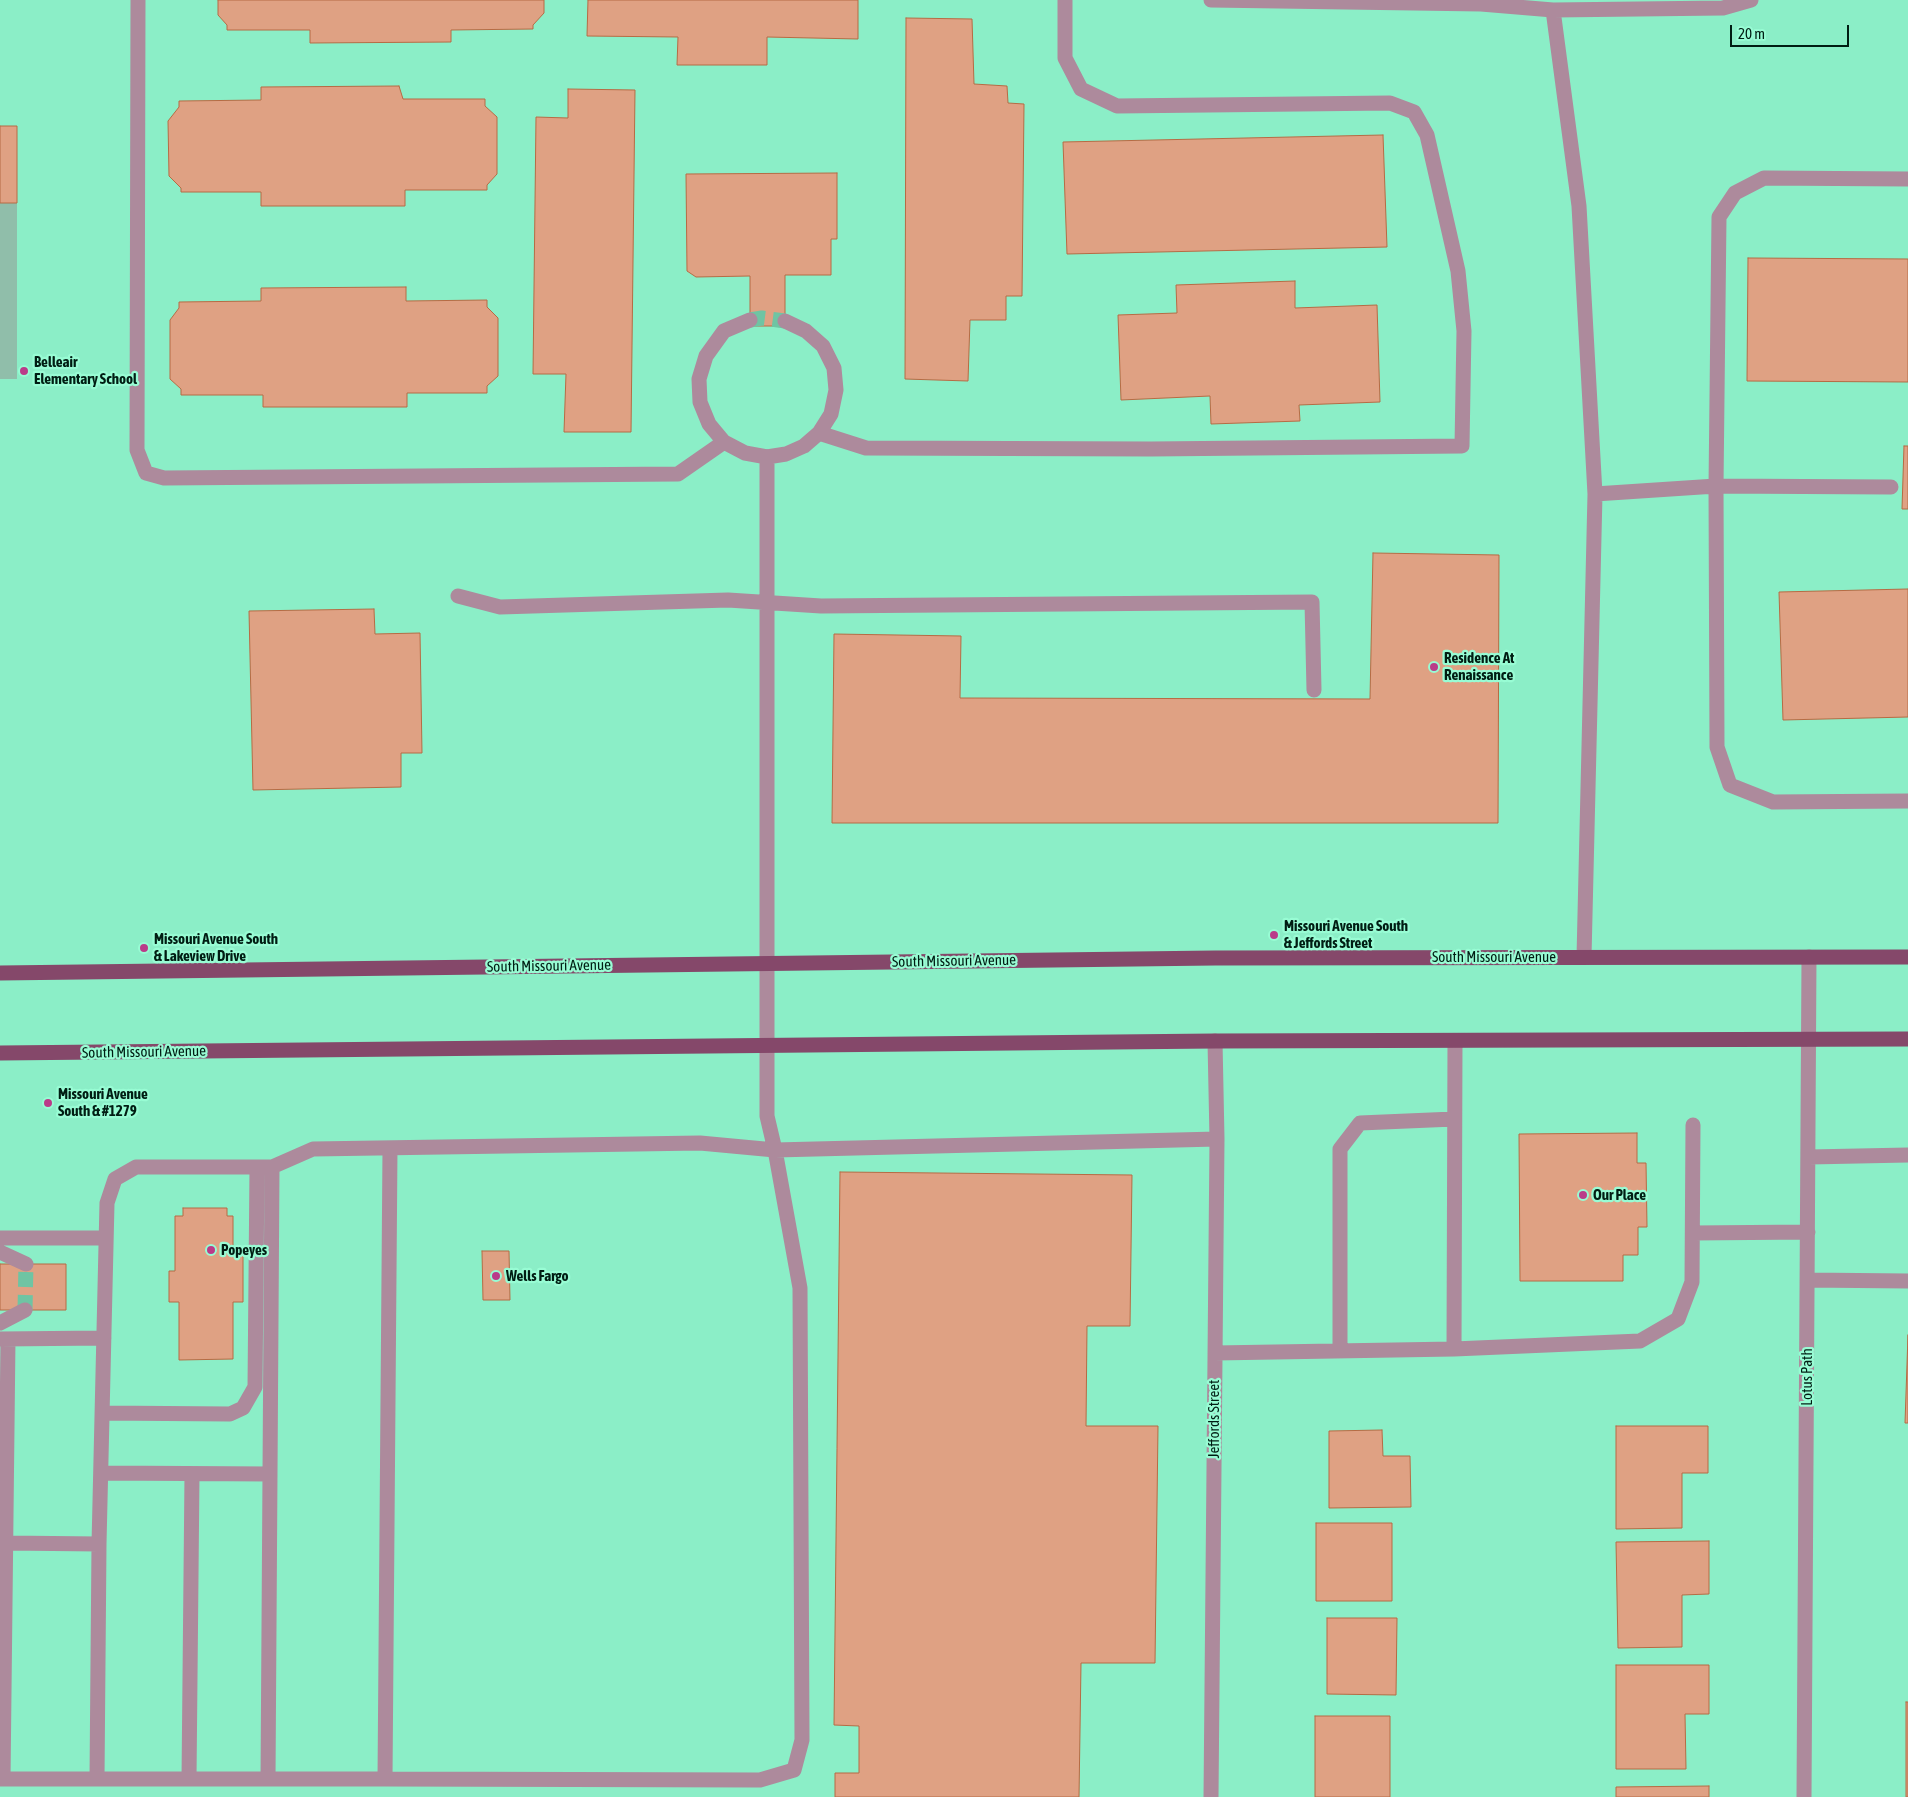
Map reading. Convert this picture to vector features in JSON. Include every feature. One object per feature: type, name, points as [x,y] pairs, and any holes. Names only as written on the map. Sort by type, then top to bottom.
[{"type":"main road","name":"South Missouri Avenue","points":[[0,973],[1215,958],[1908,956]]},
{"type":"main road","name":"South Missouri Avenue","points":[[0,1053],[1215,1041],[1908,1040]]},
{"type":"street","points":[[138,0],[138,450],[146,473],[164,478],[678,474],[724,442]]},
{"type":"street","points":[[818,434],[866,448],[1151,449],[1462,446],[1464,331],[1458,271],[1427,135],[1414,112],[1390,103],[1116,106],[1081,89],[1066,58],[1065,0]]},
{"type":"street","points":[[1211,0],[1481,4],[1553,10],[1723,8],[1751,0]]},
{"type":"street","points":[[1553,10],[1579,206],[1595,494],[1584,957]]},
{"type":"street","points":[[1908,179],[1764,178],[1735,193],[1719,217],[1716,486],[1717,747],[1730,785],[1773,802],[1908,801]]},
{"type":"street","points":[[750,320],[724,331],[706,356],[699,379],[700,402],[708,424],[724,442],[744,453],[768,457],[786,454],[804,446],[818,434],[831,414],[836,390],[834,368],[823,346],[806,331],[785,321]]},
{"type":"street","points":[[104,1338],[4,1339],[3,1512],[6,1543],[2,1779],[760,1780],[794,1770],[802,1740],[800,1288],[767,1116],[768,457]]},
{"type":"street","points":[[1595,494],[1716,486],[1891,487]]},
{"type":"street","points":[[458,596],[500,607],[728,600],[821,606],[1312,602],[1314,690]]},
{"type":"street","name":"Lotus Path","points":[[1804,1797],[1809,957]]},
{"type":"street","name":"Jeffords Street","points":[[1211,1797],[1217,1140],[1215,1041]]},
{"type":"street","points":[[1454,1349],[1455,1041]]},
{"type":"street","points":[[1340,1350],[1340,1149],[1360,1123],[1454,1119]]},
{"type":"street","points":[[1215,1354],[1454,1349],[1640,1341],[1678,1319],[1692,1282],[1694,1125]]},
{"type":"street","points":[[97,1779],[107,1204],[115,1179],[136,1167],[264,1167],[313,1149],[700,1143],[775,1150],[1217,1140]]},
{"type":"street","points":[[385,1779],[390,1148]]},
{"type":"street","points":[[1809,1157],[1908,1155]]},
{"type":"street","points":[[102,1413],[230,1414],[243,1408],[255,1387],[264,1167]]},
{"type":"street","points":[[264,1167],[270,1474],[268,1779]]},
{"type":"street","points":[[1693,1233],[1808,1232]]},
{"type":"street","points":[[0,1238],[106,1238]]},
{"type":"street","points":[[0,1252],[26,1264]]},
{"type":"street","points":[[1807,1280],[1908,1281]]},
{"type":"street","points":[[0,1323],[26,1310]]},
{"type":"street","points":[[101,1473],[270,1474]]},
{"type":"street","points":[[189,1779],[192,1474]]},
{"type":"street","points":[[6,1543],[100,1544]]},
{"type":"green space","points":[[0,203],[17,203],[17,379],[0,379]]},
{"type":"building","points":[[218,0],[544,0],[544,13],[533,25],[533,29],[451,30],[451,42],[310,43],[310,30],[227,30],[227,25],[218,15]]},
{"type":"building","points":[[588,0],[858,0],[858,39],[767,37],[767,65],[677,65],[678,37],[587,36]]},
{"type":"building","points":[[906,18],[972,19],[974,84],[1007,86],[1008,103],[1024,104],[1022,296],[1006,296],[1006,320],[970,320],[968,381],[905,379]]},
{"type":"building","points":[[399,86],[403,99],[485,99],[485,106],[497,117],[497,174],[487,185],[487,190],[405,190],[405,206],[261,206],[261,192],[181,192],[181,188],[169,176],[168,121],[179,107],[179,101],[261,100],[261,87]]},
{"type":"building","points":[[568,89],[635,90],[631,432],[564,432],[566,374],[533,374],[536,117],[568,118]]},
{"type":"building","points":[[0,126],[17,126],[17,203],[0,203]]},
{"type":"building","points":[[1383,135],[1387,247],[1067,254],[1063,142]]},
{"type":"building","points":[[837,173],[837,239],[831,239],[831,275],[785,275],[785,326],[750,326],[750,276],[696,277],[687,271],[686,174]]},
{"type":"building","points":[[1748,258],[1908,259],[1908,382],[1747,381]]},
{"type":"building","points":[[1295,281],[1295,308],[1377,305],[1380,402],[1299,405],[1300,421],[1211,424],[1210,396],[1121,400],[1118,315],[1177,313],[1176,285]]},
{"type":"building","points":[[406,287],[406,301],[487,300],[487,307],[498,318],[498,376],[487,386],[487,393],[407,393],[407,407],[263,407],[263,395],[181,395],[181,389],[170,379],[170,320],[179,308],[179,302],[261,301],[261,288]]},
{"type":"building","points":[[1904,446],[1908,446],[1908,509],[1902,509]]},
{"type":"building","name":"Residence At Renaissance","points":[[1373,553],[1499,555],[1498,823],[832,823],[834,634],[961,636],[960,698],[1370,699]]},
{"type":"building","points":[[1908,589],[1908,717],[1783,720],[1779,592]]},
{"type":"building","points":[[374,609],[375,634],[420,633],[422,753],[401,753],[401,787],[253,790],[249,611]]},
{"type":"building","name":"Our Place","points":[[1637,1133],[1637,1163],[1646,1163],[1647,1227],[1638,1227],[1638,1255],[1623,1255],[1623,1281],[1520,1281],[1519,1134]]},
{"type":"building","points":[[840,1172],[1132,1175],[1130,1326],[1087,1326],[1086,1426],[1158,1426],[1155,1663],[1081,1663],[1079,1797],[835,1797],[835,1773],[859,1773],[859,1726],[834,1725]]},
{"type":"building","points":[[183,1208],[227,1208],[227,1216],[233,1216],[233,1251],[243,1251],[243,1302],[233,1302],[233,1359],[179,1360],[179,1302],[169,1302],[169,1271],[175,1271],[175,1216],[183,1216]]},
{"type":"building","name":"Wells Fargo","points":[[482,1251],[509,1251],[510,1300],[483,1300]]},
{"type":"building","points":[[0,1264],[66,1264],[66,1310],[0,1310]]},
{"type":"building","points":[[1908,1335],[1908,1423],[1905,1423]]},
{"type":"building","points":[[1616,1426],[1708,1426],[1708,1473],[1682,1473],[1682,1528],[1616,1529]]},
{"type":"building","points":[[1382,1430],[1383,1456],[1410,1456],[1411,1507],[1329,1508],[1329,1431]]},
{"type":"building","points":[[1316,1523],[1392,1523],[1392,1601],[1316,1601]]},
{"type":"building","points":[[1709,1541],[1709,1594],[1682,1595],[1682,1647],[1618,1648],[1616,1542]]},
{"type":"building","points":[[1327,1618],[1397,1618],[1396,1695],[1327,1694]]},
{"type":"building","points":[[1616,1665],[1709,1665],[1709,1714],[1685,1714],[1686,1769],[1616,1769]]},
{"type":"building","points":[[1906,1702],[1908,1702],[1908,1797],[1906,1797]]},
{"type":"building","points":[[1315,1716],[1390,1716],[1390,1797],[1315,1797]]},
{"type":"building","points":[[1709,1786],[1709,1797],[1616,1797],[1616,1787]]},
{"type":"tunnel","points":[[750,320],[762,318],[785,321]]},
{"type":"tunnel","points":[[25,1310],[26,1264]]},
{"type":"place","name":"Belleair Elementary School","points":[[24,371]]},
{"type":"place","name":"Residence At Renaissance","points":[[1434,667]]},
{"type":"place","name":"Missouri Avenue South & Jeffords Street","points":[[1274,935]]},
{"type":"place","name":"Missouri Avenue South & Lakeview Drive","points":[[144,948]]},
{"type":"place","name":"Missouri Avenue South & #1279","points":[[48,1103]]},
{"type":"place","name":"Our Place","points":[[1583,1195]]},
{"type":"place","name":"Popeyes","points":[[211,1250]]},
{"type":"place","name":"Wells Fargo","points":[[496,1276]]}]
